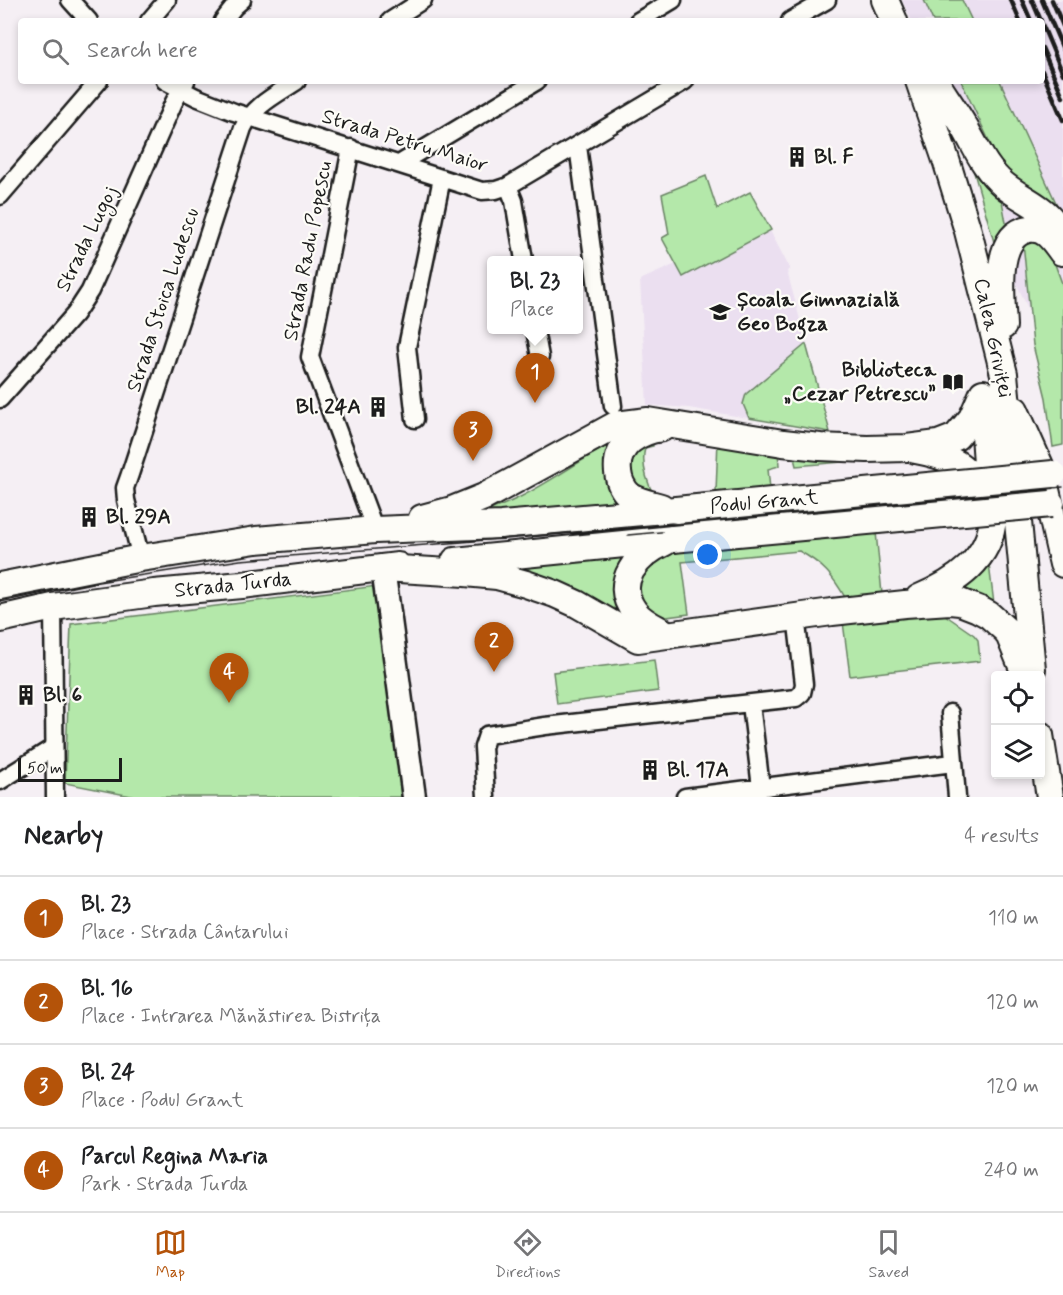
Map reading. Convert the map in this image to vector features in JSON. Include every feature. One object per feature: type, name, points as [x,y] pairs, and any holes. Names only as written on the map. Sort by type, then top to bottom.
[{"type":"main road","name":"Calea Griviței","points":[[920,84],[968,231],[992,326],[1033,671]]},
{"type":"main road","points":[[937,84],[965,127],[986,166],[1004,185],[1046,213],[1058,227],[1063,242]]},
{"type":"main road","points":[[904,604],[948,583],[967,570],[986,544],[993,517],[984,431],[998,387],[1002,277],[1004,256],[1009,241],[1021,232],[1036,229],[1051,237],[1063,254]]},
{"type":"main road","points":[[375,530],[452,510],[484,497],[616,425],[648,421],[811,446],[867,449],[907,448],[938,444],[956,437],[998,387]]},
{"type":"main road","points":[[998,387],[1041,468],[1063,564]]},
{"type":"main road","points":[[676,510],[645,503],[632,497],[624,490],[618,479],[617,466],[619,453],[636,436],[653,429],[680,426]]},
{"type":"main road","points":[[907,448],[948,458],[968,472],[976,481],[993,517],[1027,622]]},
{"type":"main road","name":"Podul Grant","points":[[465,526],[676,510],[1060,473]]},
{"type":"main road","name":"Podul Grant","points":[[467,560],[1059,504]]},
{"type":"main road","name":"Strada Turda","points":[[0,586],[141,558],[256,540],[375,530],[465,526]]},
{"type":"main road","points":[[669,635],[643,621],[634,612],[628,602],[625,587],[632,566],[642,555],[673,539]]},
{"type":"main road","name":"Strada Turda","points":[[0,619],[53,607],[154,593],[467,560]]},
{"type":"main road","points":[[383,568],[497,576],[555,594],[638,639],[796,616],[950,601],[978,609],[1008,632],[1024,671]]},
{"type":"main road","points":[[1045,763],[1050,797]]},
{"type":"street","points":[[70,0],[85,18]]},
{"type":"street","points":[[152,18],[167,0]]},
{"type":"street","points":[[225,18],[242,0]]},
{"type":"street","points":[[395,18],[423,0]]},
{"type":"street","points":[[643,18],[673,0]]},
{"type":"street","points":[[795,18],[827,0]]},
{"type":"street","points":[[0,196],[96,84]]},
{"type":"street","name":"Strada Stoica Ludescu","points":[[141,558],[125,488],[243,128],[249,116],[258,107],[292,84]]},
{"type":"street","points":[[399,164],[532,84]]},
{"type":"street","name":"Strada Petru Maior","points":[[183,86],[249,116],[482,191],[508,186],[680,84]]},
{"type":"street","name":"Strada Lugoj","points":[[0,399],[75,315],[90,291],[183,86]]},
{"type":"street","points":[[578,146],[613,406]]},
{"type":"street","name":"Strada Radu Popescu","points":[[351,148],[310,357],[375,530]]},
{"type":"street","points":[[415,419],[407,347],[442,178]]},
{"type":"street","points":[[508,186],[514,201],[523,256]]},
{"type":"street","points":[[537,334],[540,357]]},
{"type":"street","points":[[383,568],[414,797]]},
{"type":"street","points":[[53,607],[54,747],[60,796]]},
{"type":"street","points":[[486,797],[483,747],[487,735],[545,726],[796,698],[802,693],[804,684],[796,616]]},
{"type":"street","points":[[752,704],[761,792]]},
{"type":"street","points":[[950,713],[957,797]]},
{"type":"street","points":[[0,781],[54,747]]},
{"type":"street","points":[[685,797],[761,792],[953,763]]},
{"type":"shaded area","points":[[902,0],[1063,0],[1063,383],[1004,257],[941,84],[1045,84],[1045,18],[911,18]]},
{"type":"shaded area","name":"Școala Gimnazială Geo Bogza","points":[[706,176],[717,209],[750,192],[790,269],[787,271],[830,432],[689,408],[647,405],[640,280],[676,264],[662,238],[669,234],[662,194]]},
{"type":"green space","points":[[924,0],[962,0],[971,18],[932,18]]},
{"type":"green space","points":[[962,84],[1001,84],[1063,218],[1007,179]]},
{"type":"green space","points":[[971,162],[1000,190],[1007,228],[1000,240],[994,242]]},
{"type":"green space","points":[[706,176],[717,209],[750,192],[771,230],[683,277],[662,238],[669,234],[662,194]]},
{"type":"green space","points":[[1030,239],[1049,248],[1063,286],[1063,445],[1053,447],[1046,398],[1033,345],[1023,242]]},
{"type":"green space","points":[[806,344],[830,432],[749,418],[743,404],[746,394]]},
{"type":"green space","points":[[651,436],[653,446],[645,448],[644,467],[654,496],[633,489],[626,458]]},
{"type":"green space","points":[[622,437],[621,503],[468,515],[487,511],[527,494]]},
{"type":"green space","points":[[718,439],[778,450],[779,466],[768,469],[770,489],[716,492]]},
{"type":"green space","points":[[793,454],[854,461],[796,466]]},
{"type":"green space","points":[[876,532],[882,594],[846,599],[827,571],[799,551],[682,562],[689,614],[659,618],[644,614],[632,578],[661,555]]},
{"type":"green space","points":[[627,554],[629,617],[486,565]]},
{"type":"green space","points":[[988,556],[995,612],[948,592]]},
{"type":"green space","points":[[377,586],[401,797],[136,797],[65,783],[71,624]]},
{"type":"green space","points":[[942,613],[978,640],[980,661],[850,676],[843,622]]},
{"type":"green space","points":[[654,660],[658,691],[557,704],[553,672]]},
{"type":"tram line","points":[[0,602],[92,583],[240,560],[499,539],[1063,487]]},
{"type":"tram line","points":[[628,535],[682,530]]},
{"type":"railway","points":[[1011,0],[1019,18]]},
{"type":"railway","points":[[1022,0],[1030,18]]},
{"type":"railway","points":[[1032,0],[1040,18]]},
{"type":"railway","points":[[1042,0],[1063,49]]},
{"type":"railway","points":[[1052,0],[1063,26]]},
{"type":"railway","points":[[1045,31],[1063,74]]},
{"type":"railway","points":[[1045,55],[1063,97]]},
{"type":"railway","points":[[1045,78],[1063,120]]},
{"type":"place","name":"Bl. F","points":[[797,157]]},
{"type":"place","name":"Școala Gimnazială Geo Bogza","points":[[720,312]]},
{"type":"place","name":"Biblioteca „Cezar Petrescu”","points":[[953,382]]},
{"type":"place","name":"Bl. 23","points":[[535,403]]},
{"type":"place","name":"Bl. 24A","points":[[378,407]]},
{"type":"place","name":"Bl. 24","points":[[473,461]]},
{"type":"place","name":"Bl. 29A","points":[[89,517]]},
{"type":"place","name":"Bl. 16","points":[[494,672]]},
{"type":"place","name":"Bl. 6","points":[[26,695]]},
{"type":"place","name":"Parcul Regina Maria","points":[[229,703]]},
{"type":"place","name":"Bl. 17A","points":[[650,770]]}]
